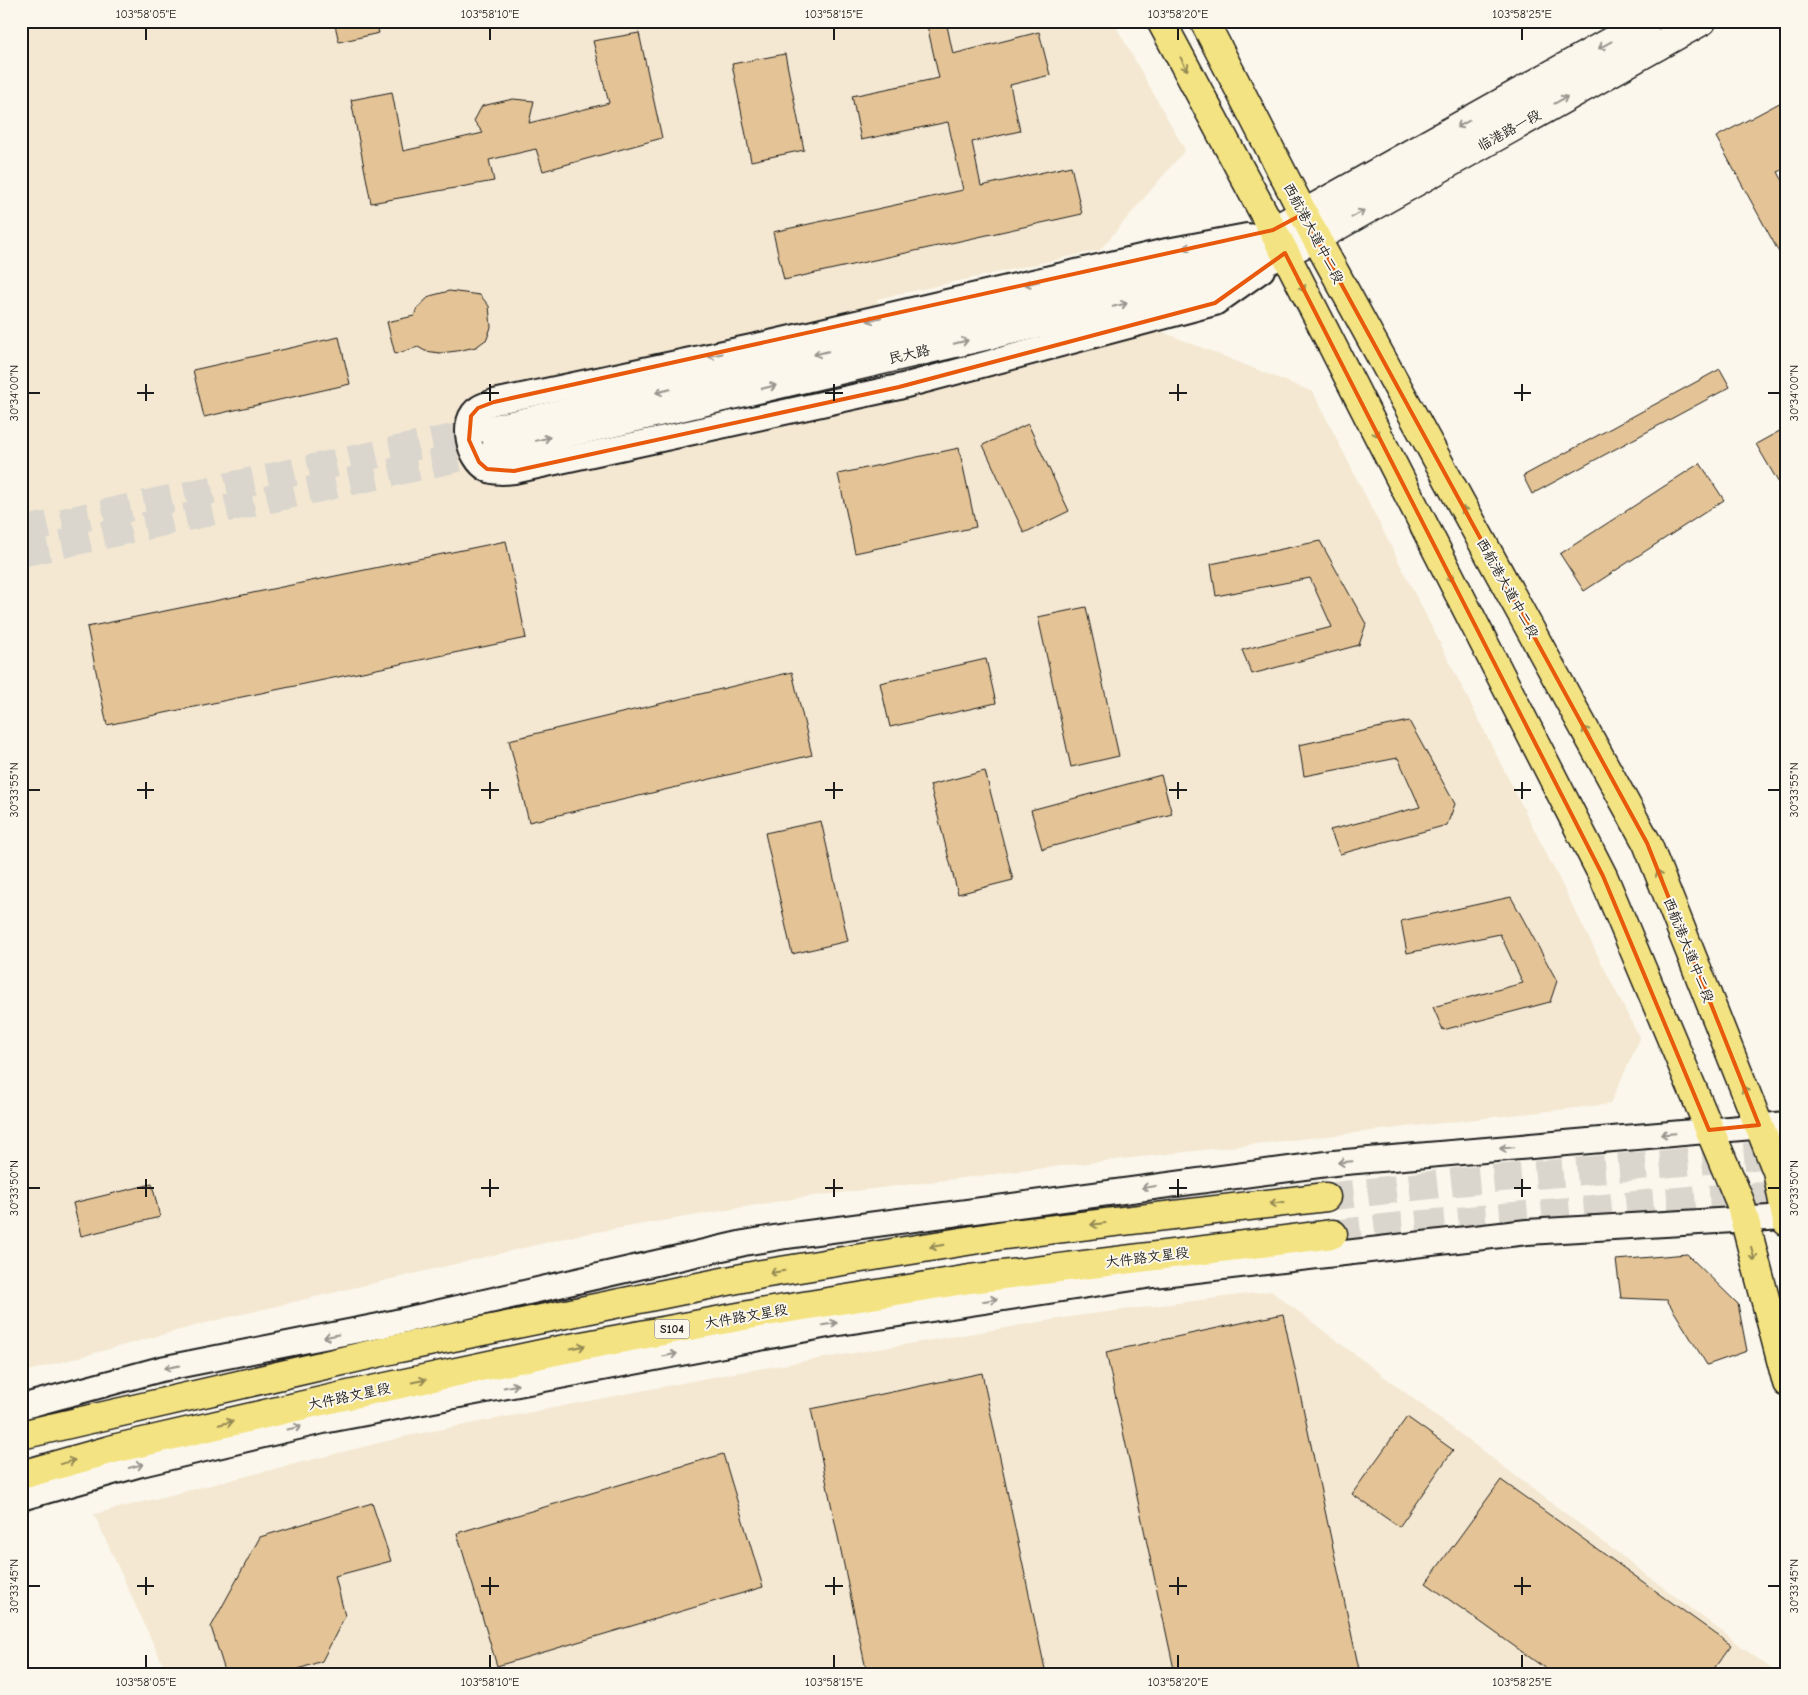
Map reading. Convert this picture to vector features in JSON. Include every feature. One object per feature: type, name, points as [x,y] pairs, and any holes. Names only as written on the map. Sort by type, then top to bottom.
[{"type":"main road","points":[[1161,21],[1279,242],[1603,876],[1740,1202],[1787,1383]]},
{"type":"main road","name":"西航港大道中二段","points":[[1204,21],[1316,238],[1647,843],[1777,1171],[1786,1219]]},
{"type":"main road","name":"临港路一段","points":[[1304,214],[1648,21]]},
{"type":"main road","name":"临港路一段","points":[[1316,238],[1702,21]]},
{"type":"main road","name":"民大路","points":[[1279,242],[1304,214]]},
{"type":"main road","name":"民大路","points":[[493,440],[774,365],[1279,242],[1316,238]]},
{"type":"main road","points":[[21,1435],[390,1350],[762,1274],[1004,1235],[1326,1197]]},
{"type":"main road","name":"大件路文星段","points":[[21,1475],[117,1448],[339,1397],[560,1350],[760,1313],[970,1279],[1333,1234]]},
{"type":"street","points":[[1279,242],[1215,303],[899,387],[514,471],[498,472],[487,469],[479,462],[469,440],[468,430],[471,416],[478,408],[494,402],[776,342],[1167,252],[1279,242]]},
{"type":"street","points":[[21,1407],[161,1369],[379,1326],[734,1246],[778,1238],[1334,1163],[1787,1124]]},
{"type":"street","points":[[21,1498],[141,1464],[323,1421],[833,1324],[1153,1275],[1527,1232],[1744,1218],[1786,1219]]},
{"type":"highlighted area","points":[[1303,214],[1647,843],[1759,1125],[1709,1130],[1603,876],[1285,253],[1215,303],[899,387],[514,471],[487,469],[479,462],[469,440],[471,416],[478,408],[494,402],[1273,230]]},
{"type":"shaded area","points":[[21,21],[1113,21],[1185,150],[1100,250],[877,299],[882,317],[487,414],[498,461],[895,374],[901,393],[1160,331],[1313,392],[1640,1039],[1610,1104],[798,1198],[579,1235],[217,1320],[21,1373]]},
{"type":"shaded area","points":[[1271,1291],[1778,1674],[167,1674],[94,1514],[407,1436],[728,1374],[1076,1316]]},
{"type":"building","points":[[334,21],[376,21],[379,33],[339,42]]},
{"type":"building","points":[[926,21],[946,21],[953,54],[1039,32],[1050,75],[1010,85],[1020,131],[972,142],[981,186],[1071,166],[1082,214],[784,280],[773,232],[963,190],[948,122],[861,140],[852,96],[939,78]]},
{"type":"building","points":[[639,33],[662,138],[543,171],[536,149],[489,160],[494,181],[371,203],[351,100],[392,92],[403,151],[483,133],[474,121],[482,106],[513,99],[534,101],[529,123],[609,103],[593,41]]},
{"type":"building","points":[[785,54],[804,150],[751,161],[732,64]]},
{"type":"building","points":[[1787,99],[1787,168],[1778,172],[1787,188],[1787,267],[1716,137]]},
{"type":"building","points":[[449,291],[480,295],[489,306],[491,327],[487,339],[476,347],[457,351],[440,353],[425,351],[418,347],[395,354],[387,322],[414,316],[417,308],[430,296]]},
{"type":"building","points":[[339,337],[350,384],[204,417],[193,370]]},
{"type":"building","points":[[1720,369],[1730,387],[1532,494],[1523,476]]},
{"type":"building","points":[[1028,424],[1069,511],[1024,533],[983,445]]},
{"type":"building","points":[[1787,427],[1787,497],[1756,444]]},
{"type":"building","points":[[959,448],[976,527],[855,553],[838,474]]},
{"type":"building","points":[[1700,463],[1724,500],[1584,591],[1560,554]]},
{"type":"building","points":[[506,541],[526,638],[107,725],[87,627]]},
{"type":"building","points":[[1320,541],[1366,624],[1359,645],[1252,674],[1242,650],[1332,627],[1310,578],[1216,596],[1211,564]]},
{"type":"building","points":[[1086,607],[1119,756],[1071,767],[1038,617]]},
{"type":"building","points":[[986,659],[996,703],[890,727],[880,683]]},
{"type":"building","points":[[792,672],[812,755],[529,822],[509,740]]},
{"type":"building","points":[[1409,721],[1455,804],[1447,825],[1340,854],[1330,830],[1420,807],[1398,758],[1304,776],[1299,745]]},
{"type":"building","points":[[985,771],[1013,880],[958,894],[930,785]]},
{"type":"building","points":[[1161,775],[1172,814],[1042,849],[1031,810]]},
{"type":"building","points":[[821,821],[848,941],[792,954],[765,833]]},
{"type":"building","points":[[1511,897],[1557,981],[1550,1002],[1443,1030],[1433,1007],[1523,983],[1500,934],[1407,953],[1401,921]]},
{"type":"building","points":[[152,1184],[160,1217],[81,1236],[73,1203]]},
{"type":"building","points":[[1687,1254],[1738,1304],[1747,1351],[1707,1365],[1667,1300],[1621,1298],[1616,1260]]},
{"type":"building","points":[[1283,1314],[1360,1674],[1175,1674],[1106,1352]]},
{"type":"building","points":[[982,1373],[1046,1674],[867,1674],[811,1409]]},
{"type":"building","points":[[1407,1417],[1453,1450],[1399,1527],[1352,1494]]},
{"type":"building","points":[[723,1454],[763,1587],[497,1666],[457,1533]]},
{"type":"building","points":[[1501,1480],[1731,1645],[1710,1674],[1553,1674],[1426,1583]]},
{"type":"building","points":[[372,1503],[391,1561],[335,1576],[345,1616],[322,1661],[284,1674],[226,1674],[211,1627],[260,1537]]},
{"type":"tunnel","points":[[21,531],[490,430]]},
{"type":"tunnel","points":[[21,553],[495,450]]},
{"type":"tunnel","points":[[1326,1197],[1457,1182],[1787,1153]]},
{"type":"tunnel","points":[[1333,1234],[1701,1199],[1787,1195]]}]
